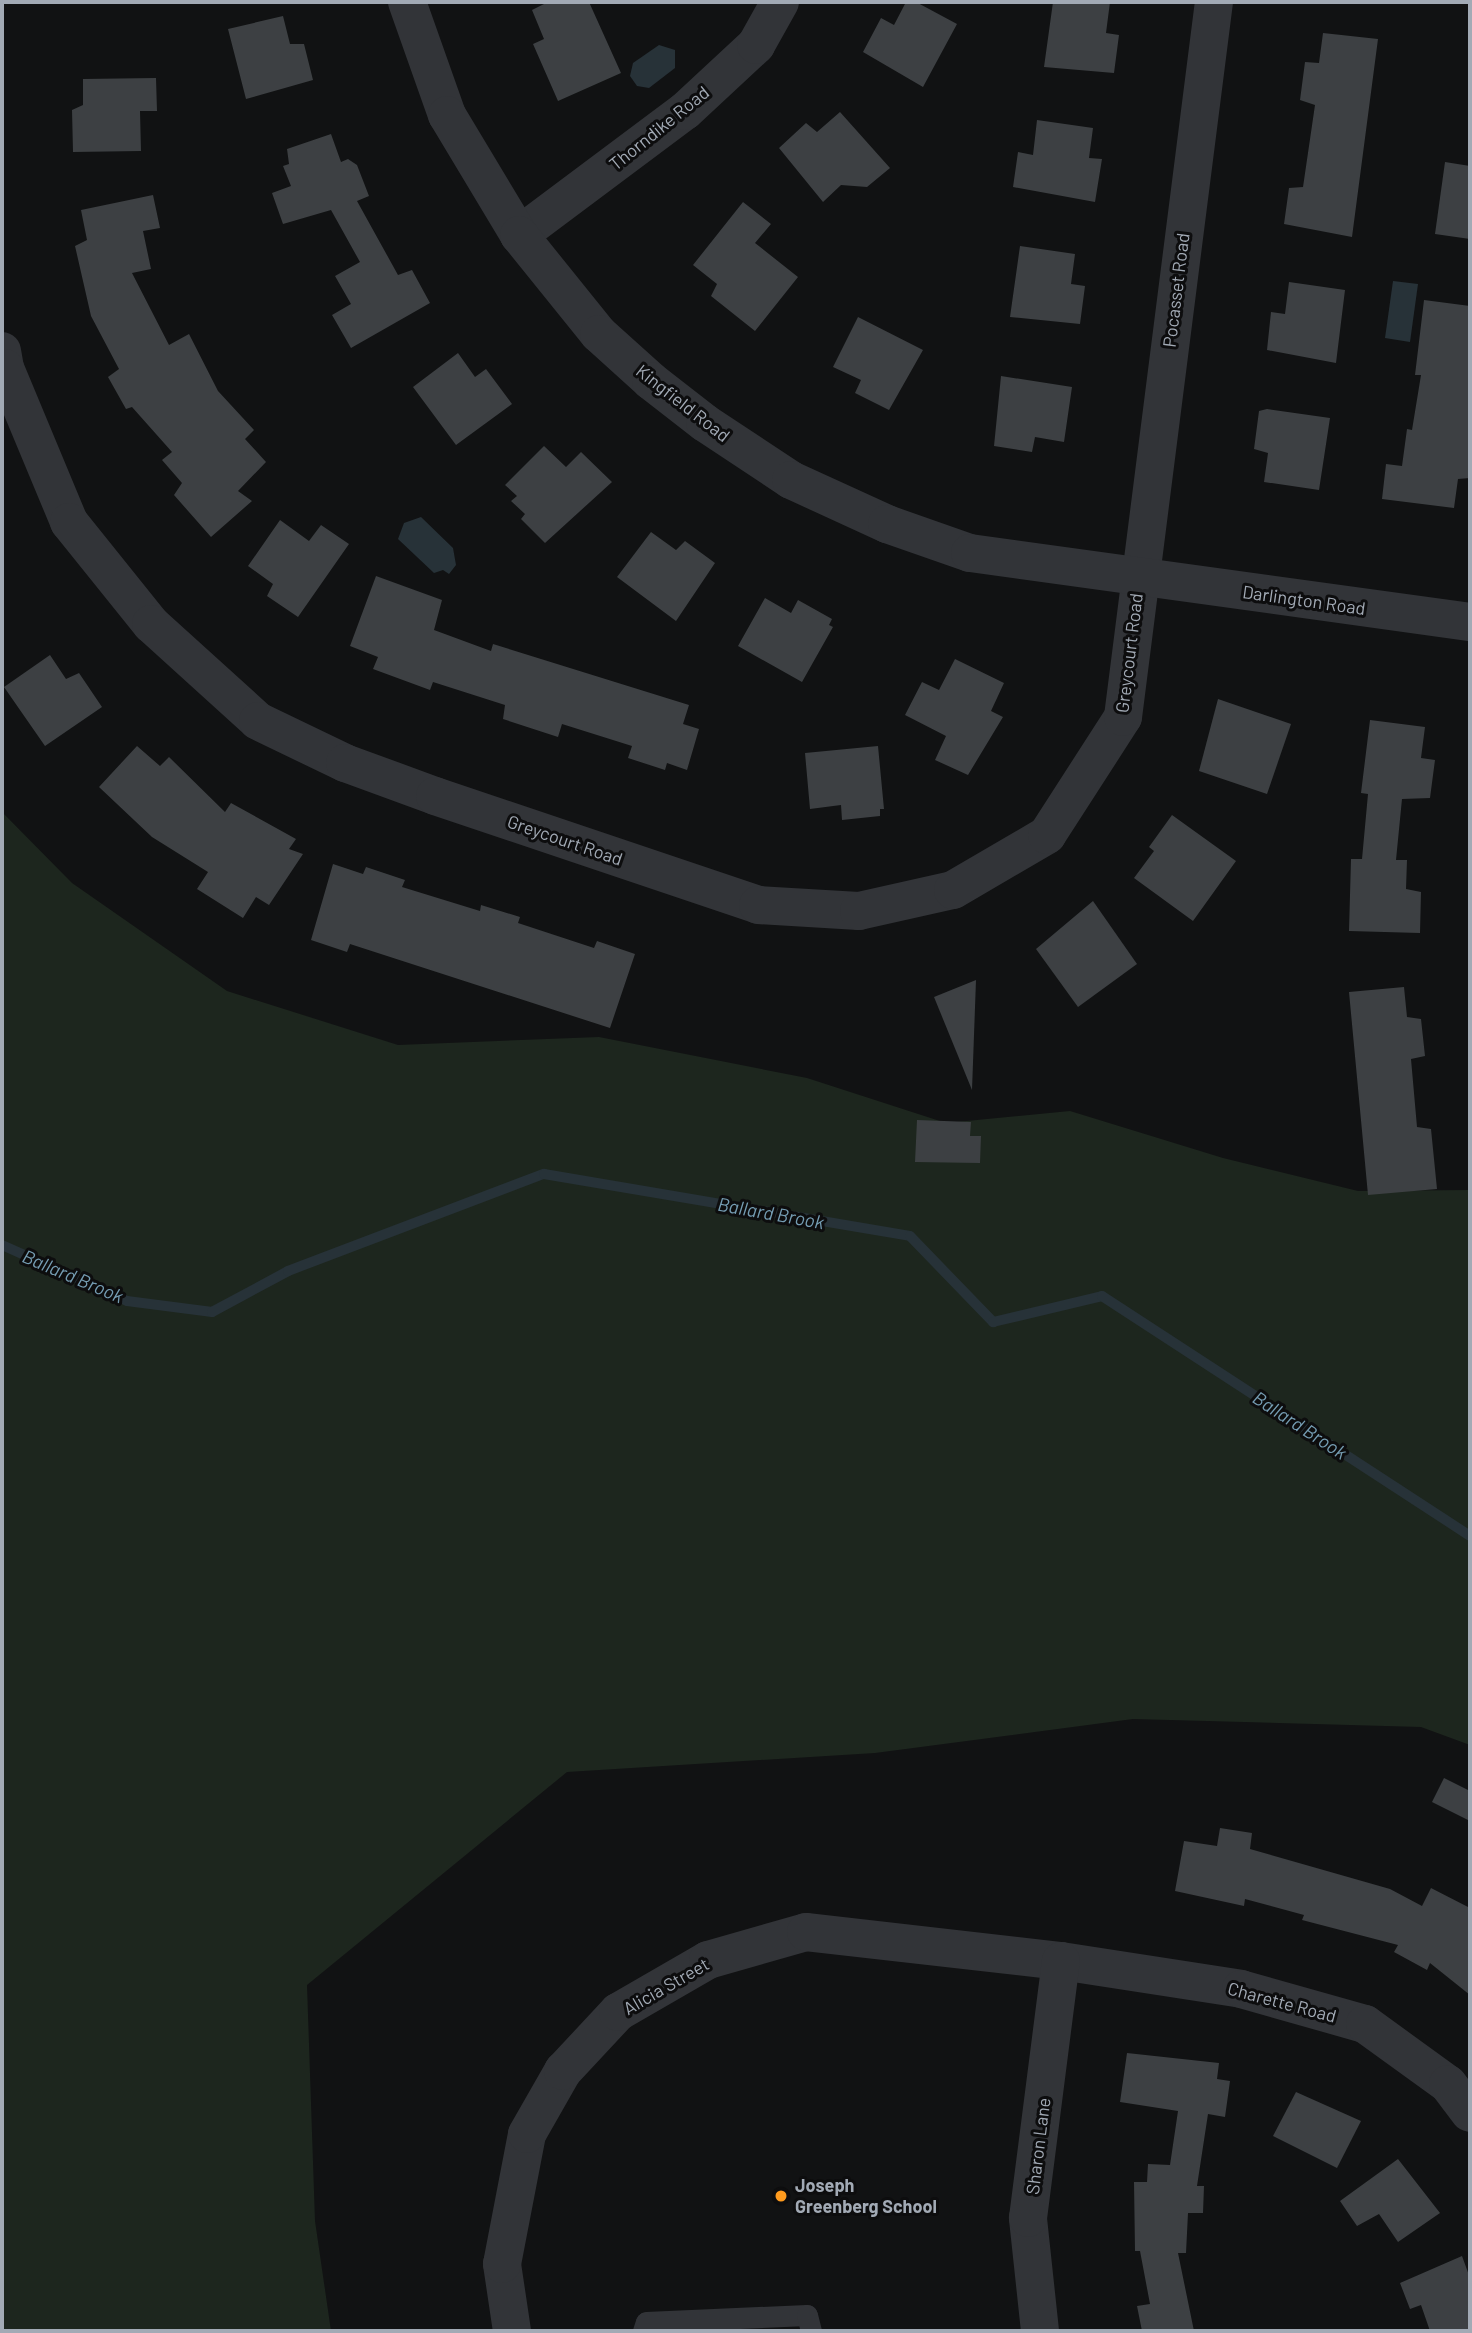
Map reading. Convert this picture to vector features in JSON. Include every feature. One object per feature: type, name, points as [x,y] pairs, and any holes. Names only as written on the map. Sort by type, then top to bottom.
[{"type":"street","name":"Kingfield Road","points":[[407,2],[447,115],[519,236],[599,334],[651,381],[705,424],[791,480],[887,524],[970,553],[1139,578]]},
{"type":"street","name":"Thorndike Road","points":[[519,236],[685,111],[756,45],[780,2]]},
{"type":"street","name":"Pocasset Road","points":[[1139,578],[1214,2]]},
{"type":"street","name":"Greycourt Road","points":[[2,351],[5,368],[69,522],[151,624],[258,721],[345,763],[758,905],[859,911],[953,890],[1047,835],[1123,717],[1139,578]]},
{"type":"street","name":"Darlington Road","points":[[1139,578],[1470,622]]},
{"type":"street","name":"Alicia Street","points":[[512,2331],[502,2264],[527,2134],[563,2071],[618,2012],[708,1960],[806,1932],[1061,1961]]},
{"type":"street","name":"Charette Road","points":[[1061,1961],[1241,1989],[1365,2024],[1448,2084],[1470,2113]]},
{"type":"street","name":"Sharon Lane","points":[[1040,2331],[1028,2218],[1061,1961]]},
{"type":"lane","points":[[643,2331],[646,2322],[729,2325],[807,2315],[811,2331]]},
{"type":"shaded area","points":[[659,45],[675,50],[675,68],[649,88],[637,86],[630,76],[633,63]]},
{"type":"shaded area","points":[[1393,281],[1418,284],[1410,342],[1385,338]]},
{"type":"shaded area","points":[[421,517],[453,548],[456,565],[449,574],[443,570],[434,573],[398,539],[404,523]]},
{"type":"shaded area","points":[[2,812],[72,883],[227,991],[398,1045],[599,1037],[807,1078],[946,1123],[1070,1111],[1223,1158],[1358,1191],[1470,1190],[1470,1745],[1421,1727],[1133,1719],[875,1753],[567,1772],[307,1985],[315,2221],[331,2331],[2,2331]]},
{"type":"building","points":[[548,2],[589,2],[621,73],[558,101],[533,44],[544,39],[532,10]]},
{"type":"building","points":[[906,2],[916,2],[957,24],[923,87],[863,52],[881,18],[894,25]]},
{"type":"building","points":[[1053,2],[1110,2],[1106,33],[1119,35],[1114,73],[1044,67]]},
{"type":"building","points":[[283,16],[290,44],[304,44],[313,80],[246,99],[228,29]]},
{"type":"building","points":[[1323,33],[1378,39],[1352,237],[1284,224],[1289,188],[1303,187],[1315,105],[1300,100],[1305,62],[1319,63]]},
{"type":"building","points":[[156,78],[157,111],[140,111],[141,151],[73,152],[72,110],[83,105],[83,79]]},
{"type":"building","points":[[840,112],[890,168],[867,187],[841,185],[823,202],[779,148],[806,123],[817,132]]},
{"type":"building","points":[[1037,120],[1093,128],[1089,158],[1102,159],[1095,202],[1013,187],[1018,152],[1033,155]]},
{"type":"building","points":[[331,134],[341,162],[348,159],[357,165],[369,196],[357,201],[398,275],[412,270],[430,303],[351,348],[332,315],[351,304],[335,276],[360,262],[331,210],[283,224],[272,193],[291,186],[283,166],[289,164],[287,149]]},
{"type":"building","points":[[1445,162],[1470,166],[1470,239],[1435,234]]},
{"type":"building","points":[[153,195],[160,228],[143,231],[151,269],[132,273],[169,345],[189,334],[218,391],[254,430],[245,439],[266,462],[238,491],[252,501],[211,537],[174,495],[182,483],[162,460],[172,452],[132,407],[126,409],[108,377],[119,369],[91,316],[75,246],[87,240],[81,210]]},
{"type":"building","points":[[743,202],[771,224],[755,243],[798,277],[755,331],[711,296],[717,284],[693,265]]},
{"type":"building","points":[[1020,246],[1075,254],[1071,284],[1085,286],[1080,324],[1010,317]]},
{"type":"building","points":[[1289,282],[1345,290],[1336,363],[1267,350],[1271,312],[1285,314]]},
{"type":"building","points":[[1424,300],[1470,306],[1470,478],[1458,479],[1454,508],[1382,499],[1386,464],[1402,466],[1407,429],[1412,430],[1421,375],[1415,375]]},
{"type":"building","points":[[858,317],[923,350],[889,410],[855,393],[861,380],[833,367]]},
{"type":"building","points":[[458,353],[475,377],[486,369],[512,404],[456,445],[413,387]]},
{"type":"building","points":[[1001,376],[1072,387],[1064,442],[1035,437],[1032,452],[994,446]]},
{"type":"building","points":[[1267,409],[1330,418],[1319,490],[1264,482],[1268,453],[1254,449],[1259,411]]},
{"type":"building","points":[[544,446],[566,467],[581,452],[612,482],[545,543],[521,519],[525,514],[511,501],[517,496],[505,485]]},
{"type":"building","points":[[280,520],[309,541],[321,525],[349,544],[298,617],[267,596],[273,584],[248,566]]},
{"type":"building","points":[[651,532],[676,550],[685,541],[715,563],[676,621],[617,577]]},
{"type":"building","points":[[376,576],[442,600],[434,630],[491,651],[493,644],[689,705],[683,724],[699,729],[687,770],[667,763],[665,770],[628,758],[632,746],[562,724],[558,737],[503,719],[505,705],[433,682],[430,690],[373,669],[378,657],[350,646]]},
{"type":"building","points":[[765,598],[791,613],[798,600],[832,619],[829,625],[833,627],[802,682],[738,646]]},
{"type":"building","points":[[50,655],[66,679],[79,673],[102,707],[45,746],[4,687]]},
{"type":"building","points":[[955,659],[1004,683],[991,711],[1003,717],[968,775],[935,760],[946,736],[905,715],[922,682],[939,690]]},
{"type":"building","points":[[1218,699],[1291,724],[1267,794],[1199,771]]},
{"type":"building","points":[[1370,720],[1425,727],[1421,758],[1435,760],[1430,798],[1402,799],[1396,860],[1407,860],[1406,889],[1421,892],[1420,933],[1349,931],[1351,859],[1362,859],[1368,794],[1361,793]]},
{"type":"building","points":[[137,746],[160,766],[169,757],[225,812],[231,803],[296,839],[289,849],[303,854],[269,905],[256,897],[243,918],[197,889],[208,872],[152,837],[99,787]]},
{"type":"building","points":[[878,746],[884,809],[880,809],[880,816],[842,820],[841,805],[810,809],[805,753]]},
{"type":"building","points":[[1172,815],[1236,861],[1193,921],[1134,878],[1154,851],[1149,847]]},
{"type":"building","points":[[333,864],[363,874],[366,867],[405,880],[402,887],[480,911],[481,905],[520,917],[518,923],[594,948],[597,941],[635,954],[610,1028],[350,944],[347,952],[311,940]]},
{"type":"building","points":[[1093,901],[1137,964],[1078,1007],[1036,949]]},
{"type":"building","points":[[976,980],[972,1090],[934,997]]},
{"type":"building","points":[[1404,987],[1407,1017],[1421,1019],[1425,1056],[1411,1059],[1417,1127],[1431,1129],[1437,1189],[1368,1195],[1349,992]]},
{"type":"building","points":[[917,1120],[971,1122],[970,1136],[981,1136],[980,1163],[915,1162]]},
{"type":"building","points":[[1444,1778],[1470,1791],[1470,1821],[1432,1802]]},
{"type":"building","points":[[1220,1828],[1252,1833],[1250,1849],[1390,1889],[1422,1906],[1431,1888],[1470,1908],[1470,1995],[1430,1963],[1427,1970],[1394,1952],[1398,1945],[1302,1920],[1304,1915],[1245,1899],[1244,1906],[1175,1891],[1184,1841],[1217,1846]]},
{"type":"building","points":[[1127,2053],[1219,2063],[1217,2079],[1230,2081],[1225,2117],[1208,2114],[1197,2186],[1204,2186],[1203,2213],[1188,2213],[1186,2253],[1178,2253],[1194,2331],[1142,2331],[1137,2306],[1150,2304],[1140,2251],[1135,2251],[1134,2182],[1147,2182],[1148,2164],[1170,2165],[1178,2111],[1120,2102]]},
{"type":"building","points":[[1296,2092],[1361,2121],[1337,2168],[1273,2136]]},
{"type":"building","points":[[1398,2159],[1440,2213],[1398,2242],[1379,2214],[1357,2226],[1340,2201]]},
{"type":"building","points":[[1462,2256],[1470,2278],[1470,2331],[1430,2331],[1421,2305],[1410,2309],[1400,2283]]},
{"type":"waterway","name":"Ballard Brook","points":[[2,1245],[127,1301],[212,1312],[288,1271],[544,1174],[910,1236],[993,1322],[1102,1296],[1470,1536]]},
{"type":"place","name":"Joseph Greenberg School","points":[[781,2196]]}]
